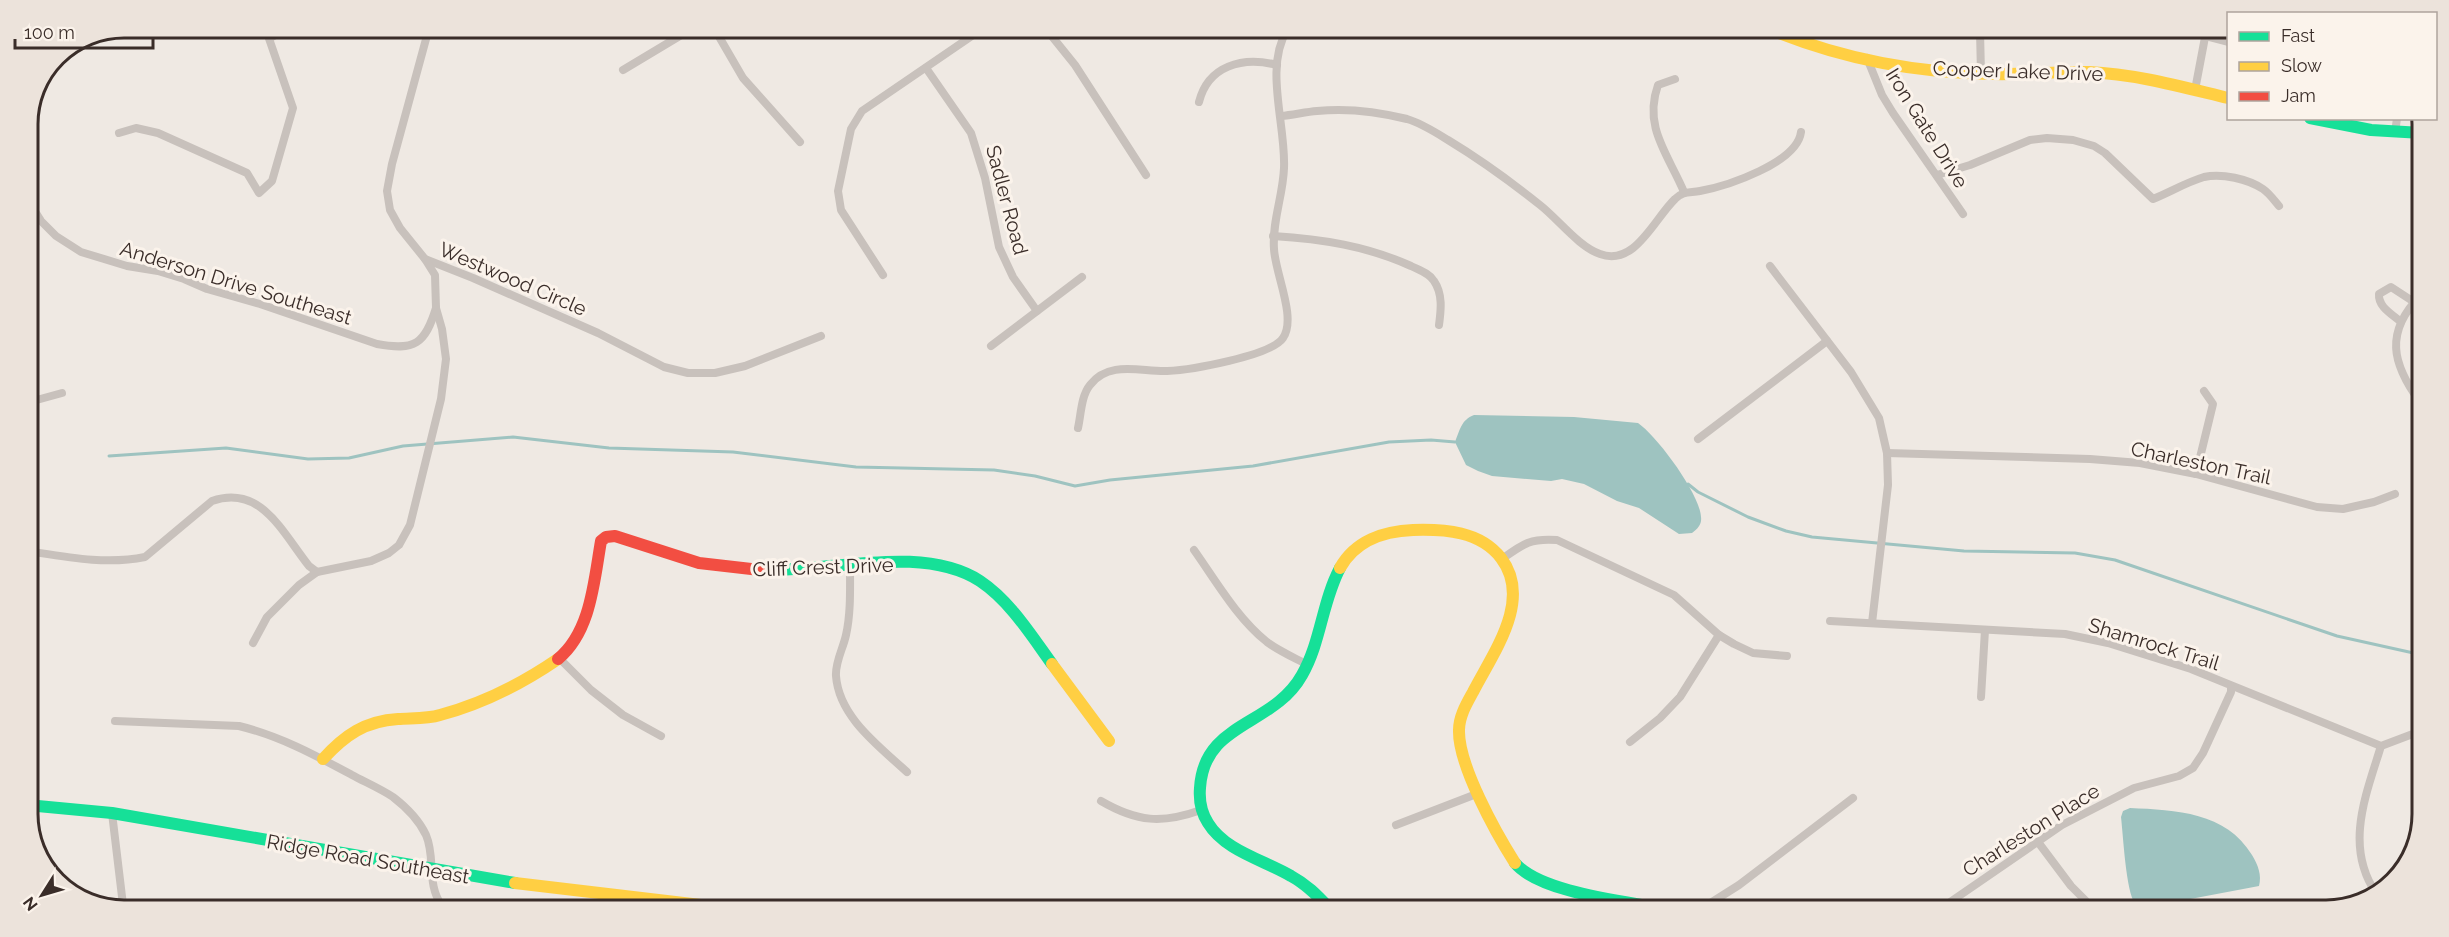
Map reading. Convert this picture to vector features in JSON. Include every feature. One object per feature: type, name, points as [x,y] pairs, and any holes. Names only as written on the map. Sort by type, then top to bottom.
[{"type":"street","points":[[119,133],[136,128],[158,133],[247,173],[260,193],[272,182],[293,108],[270,38]]},
{"type":"street","name":"Westwood Circle","points":[[426,38],[392,164],[387,191],[390,210],[413,247],[425,260],[473,278],[577,324],[664,367],[688,374],[715,373],[745,366],[820,336]]},
{"type":"street","points":[[623,70],[676,38]]},
{"type":"street","points":[[720,38],[743,78],[800,142]]},
{"type":"street","points":[[883,275],[841,210],[838,191],[851,129],[862,111],[969,38]]},
{"type":"street","points":[[1053,38],[1075,65],[1146,175]]},
{"type":"street","points":[[1078,428],[1083,400],[1090,385],[1106,373],[1121,368],[1170,371],[1202,366],[1254,354],[1281,341],[1287,328],[1287,309],[1278,278],[1273,237],[1284,171],[1277,65],[1282,38]]},
{"type":"street","name":"Cooper Lake Drive","points":[[1790,38],[1835,53],[1897,66],[1981,74],[2090,72],[2142,79],[2227,98]]},
{"type":"street","points":[[1980,38],[1981,74]]},
{"type":"street","points":[[2195,90],[2205,38]]},
{"type":"street","name":"Iron Gate Drive","points":[[1866,58],[1882,95],[1893,113],[1963,214]]},
{"type":"street","points":[[1199,102],[1203,86],[1221,70],[1249,61],[1277,65]]},
{"type":"street","name":"Sadler Road","points":[[926,68],[971,133],[985,178],[999,247],[1013,277],[1037,311]]},
{"type":"street","points":[[1675,80],[1658,85],[1653,101],[1652,116],[1654,127],[1683,192]]},
{"type":"street","points":[[1281,116],[1316,111],[1351,111],[1410,120],[1433,131],[1497,171],[1592,250],[1612,257],[1628,252],[1638,243],[1683,192],[1699,192],[1749,177],[1791,150],[1800,140],[1801,132]]},
{"type":"street","points":[[2318,120],[2344,126],[2411,133]]},
{"type":"street","points":[[2395,133],[2397,120]]},
{"type":"street","points":[[1937,175],[1970,165],[2030,140],[2047,138],[2073,140],[2094,146],[2105,153],[2153,200],[2190,182],[2218,176],[2253,184],[2265,190],[2279,206]]},
{"type":"street","name":"Anderson Drive Southeast","points":[[38,216],[56,236],[81,252],[127,266],[158,271],[184,279],[207,289],[260,304],[377,344],[395,347],[408,346],[420,340],[429,330],[436,308]]},
{"type":"street","points":[[1273,237],[1332,241],[1352,245],[1402,262],[1425,273],[1434,280],[1440,297],[1439,326]]},
{"type":"street","name":"Anderson Drive Southeast","points":[[317,572],[346,568],[389,553],[399,545],[410,525],[441,399],[446,359],[442,329],[436,308],[435,275],[425,260]]},
{"type":"street","points":[[1770,266],[1851,372],[1879,418],[1887,453],[1888,485],[1872,623]]},
{"type":"street","points":[[991,346],[1082,276]]},
{"type":"street","points":[[2401,322],[2382,306],[2379,294],[2391,287],[2411,296]]},
{"type":"street","points":[[2411,307],[2401,322],[2396,343],[2397,361],[2411,390]]},
{"type":"street","points":[[1698,440],[1827,341]]},
{"type":"street","points":[[2196,474],[2213,404],[2204,391]]},
{"type":"street","points":[[38,400],[62,393]]},
{"type":"street","name":"Charleston Trail","points":[[1887,453],[2090,459],[2140,463],[2196,474],[2317,507],[2343,509],[2374,502],[2395,494]]},
{"type":"street","points":[[38,553],[90,560],[133,560],[145,557],[212,501],[225,497],[242,497],[261,506],[309,566],[317,572],[282,600],[267,617],[253,642]]},
{"type":"street","points":[[1324,900],[1302,882],[1237,849],[1219,837],[1207,823],[1201,810],[1199,781],[1207,755],[1216,744],[1277,705],[1296,685],[1308,665],[1331,590],[1342,565],[1351,554],[1373,538],[1400,531],[1456,532],[1483,540],[1502,559],[1509,572],[1514,593],[1510,620],[1460,720],[1461,748],[1479,793],[1510,855],[1523,873],[1567,890],[1618,900]]},
{"type":"street","name":"Cliff Crest Drive","points":[[323,759],[341,740],[359,727],[373,722],[438,716],[517,684],[559,658],[567,651],[585,619],[601,541],[606,537],[615,536],[675,557],[749,570],[802,570],[916,564],[942,566],[970,575],[996,595],[1022,624],[1109,741]]},
{"type":"street","points":[[1502,559],[1537,538],[1557,540],[1674,595],[1719,635],[1753,653],[1787,656]]},
{"type":"street","points":[[1194,550],[1239,613],[1256,632],[1269,643],[1308,665]]},
{"type":"street","points":[[850,566],[846,635],[836,675],[839,690],[849,712],[865,732],[907,772]]},
{"type":"street","name":"Shamrock Trail","points":[[1830,621],[2065,634],[2108,643],[2190,669],[2381,746]]},
{"type":"street","points":[[1982,697],[1985,630]]},
{"type":"street","points":[[1630,742],[1660,718],[1680,697],[1719,635]]},
{"type":"street","points":[[559,658],[591,690],[623,715],[661,736]]},
{"type":"street","name":"Charleston Place","points":[[1953,900],[2062,825],[2134,788],[2179,776],[2193,768],[2203,753],[2231,692],[2231,686]]},
{"type":"street","points":[[115,721],[239,726],[301,747],[393,797],[416,818],[430,847],[434,890],[439,900]]},
{"type":"street","points":[[2372,886],[2362,866],[2359,846],[2360,814],[2381,746],[2412,734]]},
{"type":"street","points":[[1396,825],[1479,793]]},
{"type":"street","points":[[1715,900],[1739,885],[1853,798]]},
{"type":"street","points":[[1101,801],[1137,818],[1161,820],[1179,818],[1201,810]]},
{"type":"street","name":"Ridge Road Southeast","points":[[38,806],[112,813],[487,880],[658,900]]},
{"type":"street","points":[[112,813],[122,900]]},
{"type":"street","points":[[2038,842],[2071,886],[2085,900]]},
{"type":"water","points":[[1474,415],[1574,417],[1638,423],[1666,452],[1686,481],[1699,507],[1700,524],[1692,533],[1679,534],[1639,508],[1617,501],[1584,484],[1562,479],[1551,481],[1492,476],[1478,471],[1466,465],[1455,442],[1464,423]]},
{"type":"water","points":[[2130,808],[2182,812],[2214,822],[2241,841],[2254,859],[2260,874],[2259,886],[2185,900],[2134,900],[2125,862],[2121,817],[2123,811]]},
{"type":"waterway","points":[[109,456],[226,448],[308,459],[349,458],[403,446],[513,437],[609,448],[733,452],[856,467],[994,470],[1035,476],[1075,486],[1110,480],[1253,466],[1389,442],[1431,440],[1455,442]]},
{"type":"waterway","points":[[1688,484],[1698,492],[1748,517],[1786,531],[1812,537],[1964,551],[2075,553],[2115,560],[2337,636],[2412,653]]},
{"type":"traffic: fast","points":[[2320,120],[2371,130],[2411,132]]},
{"type":"traffic: fast","points":[[760,570],[786,570],[873,562],[930,564],[956,570],[980,581],[1001,598],[1052,664]]},
{"type":"traffic: fast","points":[[1321,900],[1296,879],[1235,848],[1215,833],[1201,806],[1200,788],[1204,766],[1214,749],[1226,737],[1274,705],[1289,692],[1302,675],[1340,568]]},
{"type":"traffic: fast","points":[[38,806],[112,813],[515,883]]},
{"type":"traffic: fast","points":[[1515,863],[1542,881],[1582,894],[1615,900]]},
{"type":"traffic: slow","points":[[1792,38],[1854,57],[1937,71],[1993,74],[2107,73],[2227,98]]},
{"type":"traffic: slow","points":[[1340,568],[1354,551],[1371,539],[1381,535],[1413,530],[1449,531],[1472,537],[1493,549],[1501,558],[1510,574],[1513,591],[1511,609],[1499,644],[1464,710],[1459,730],[1460,745],[1471,780],[1515,863]]},
{"type":"traffic: slow","points":[[323,759],[348,736],[366,726],[386,720],[425,718],[471,705],[501,692],[558,659]]},
{"type":"traffic: slow","points":[[1052,664],[1109,741]]},
{"type":"traffic: slow","points":[[515,883],[658,900]]},
{"type":"traffic: jam","points":[[558,659],[578,635],[584,620],[593,589],[601,541],[606,537],[615,536],[699,563],[760,570]]}]
